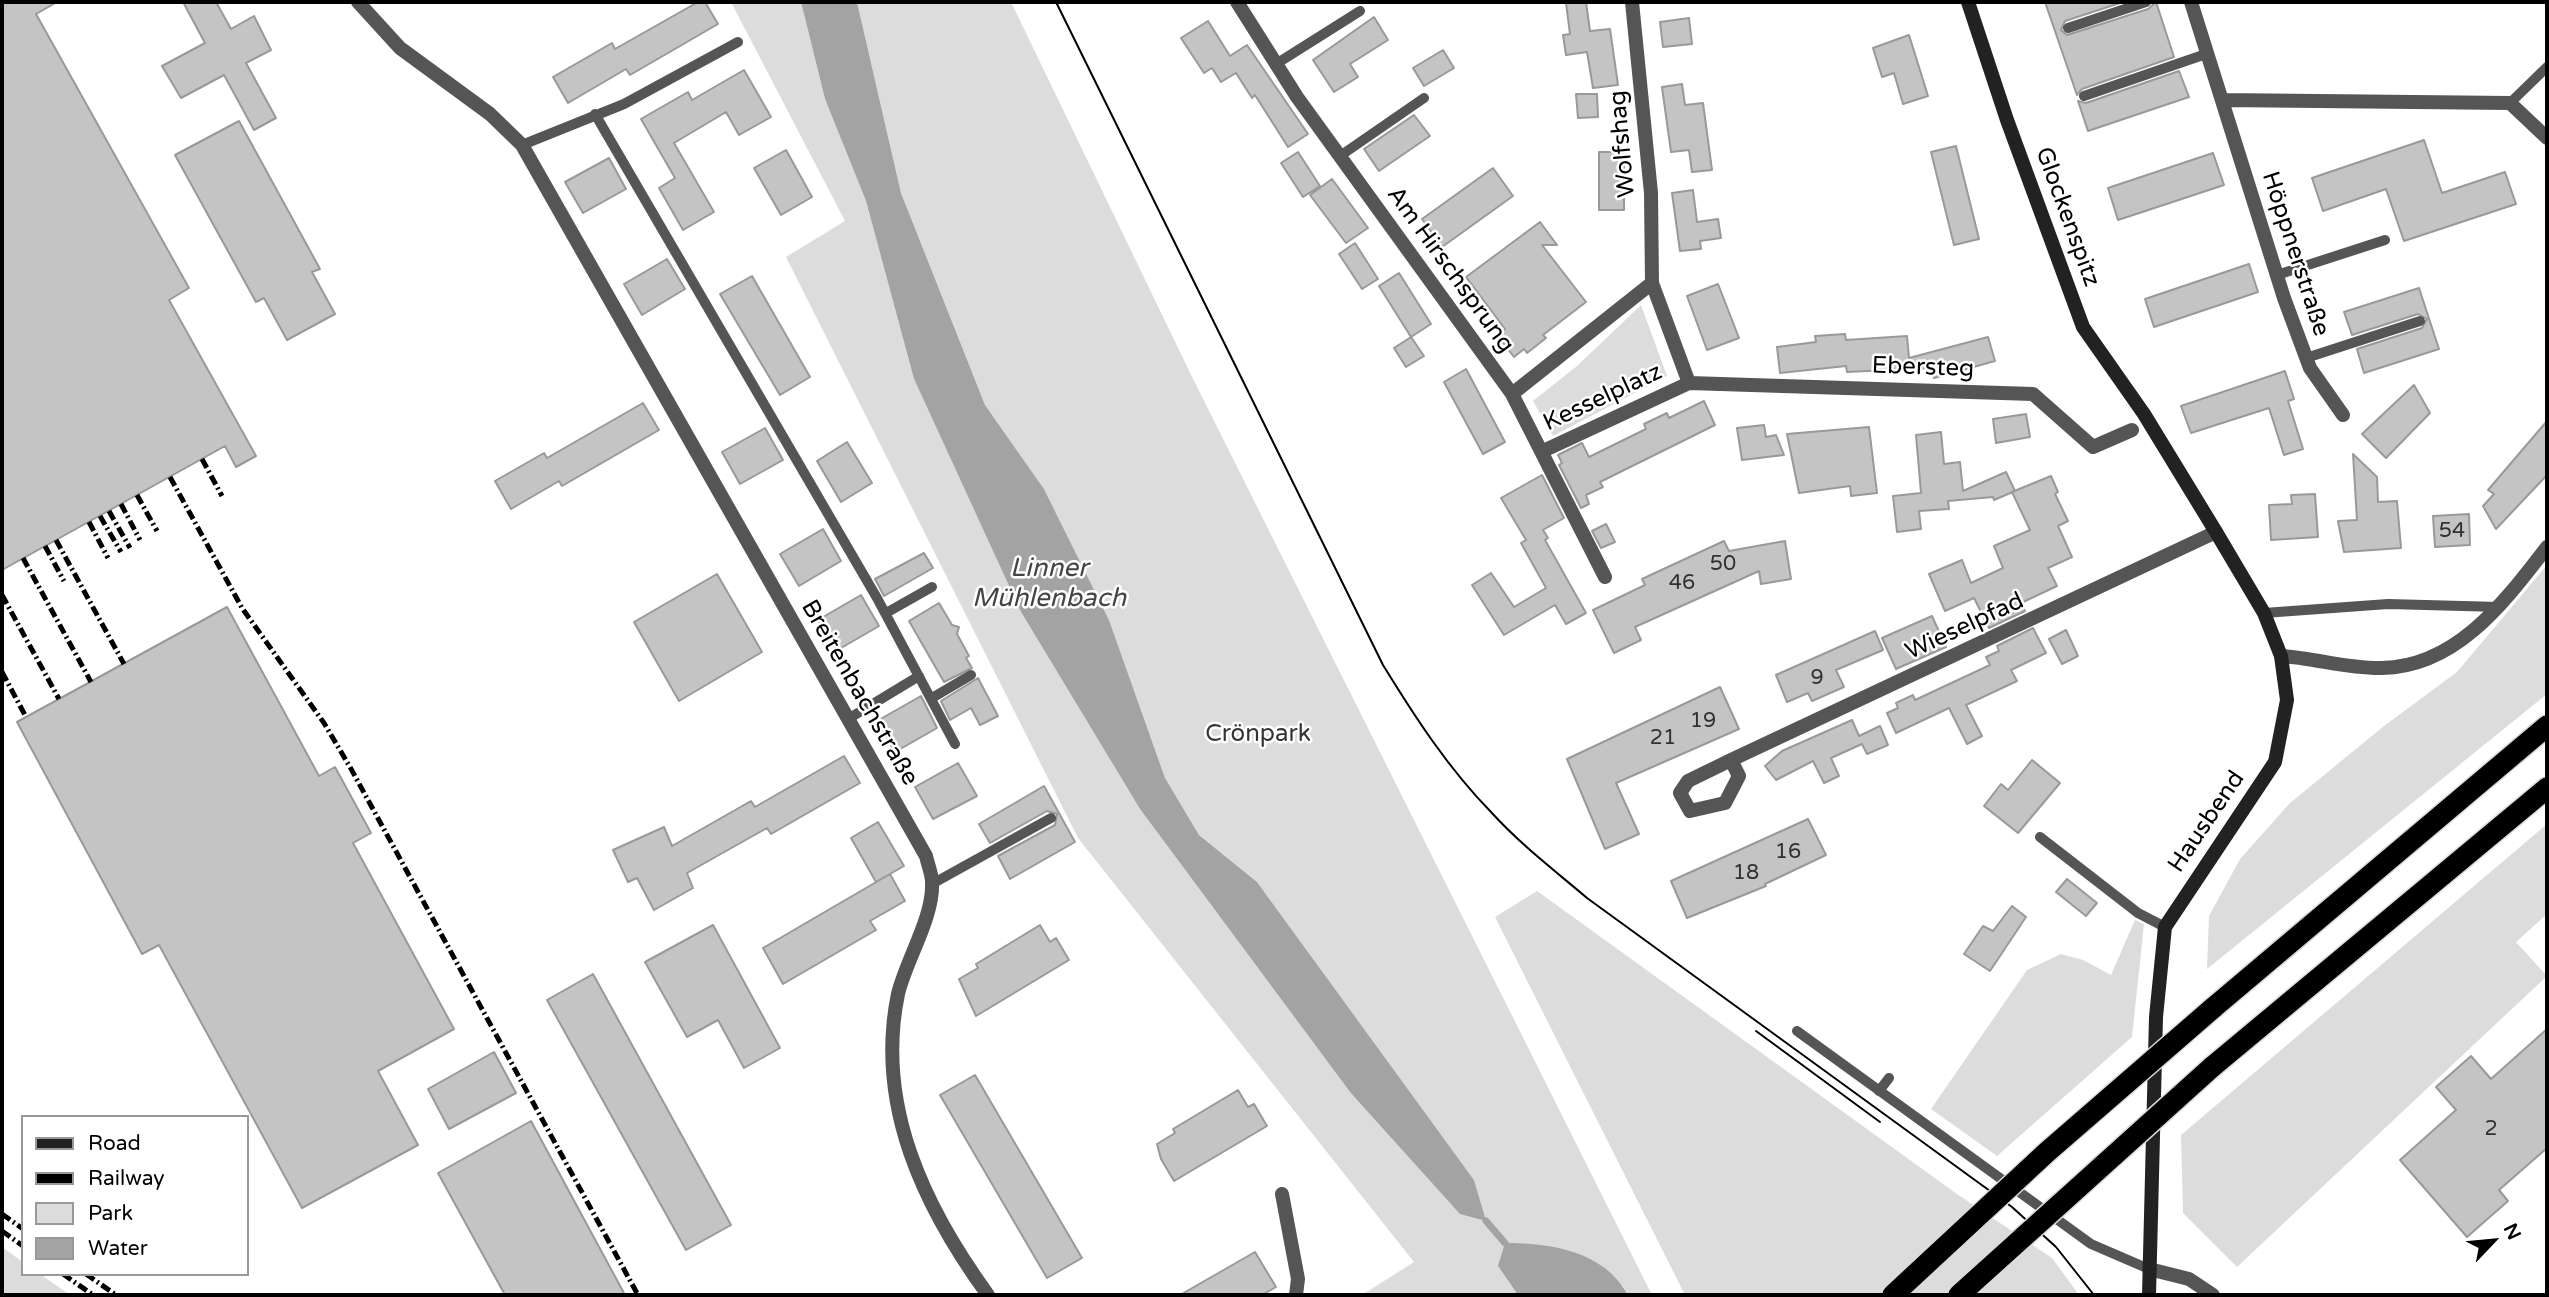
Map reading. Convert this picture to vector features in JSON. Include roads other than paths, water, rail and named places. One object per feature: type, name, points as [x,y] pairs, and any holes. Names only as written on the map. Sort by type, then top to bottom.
[{"type":"highway","points":[[1893,1295],[2047,1152],[2547,726]]},
{"type":"highway","points":[[1959,1295],[2212,1067],[2547,788]]},
{"type":"main road","name":"Glockenspitz","points":[[1968,2],[2007,120],[2083,327],[2155,432]]},
{"type":"main road","name":"Hausbend","points":[[2148,1295],[2156,1017],[2165,927],[2275,762],[2287,700],[2281,656],[2264,613],[2155,432]]},
{"type":"street","name":"Breitenbachstraße","points":[[358,2],[400,48],[490,114],[522,145],[926,856],[932,884],[923,922],[899,993],[891,1050],[895,1102],[911,1159],[934,1210],[988,1295]]},
{"type":"street","name":"Am Hirschsprung","points":[[1237,2],[1340,156],[1512,394],[1605,577]]},
{"type":"street","name":"Wolfshag","points":[[1632,2],[1651,192],[1652,283]]},
{"type":"street","name":"Höppnerstraße","points":[[2191,2],[2306,358],[2343,415]]},
{"type":"street","points":[[2222,100],[2510,103],[2547,138]]},
{"type":"street","name":"Kesselplatz","points":[[1512,394],[1652,283],[1689,383],[1543,451]]},
{"type":"street","name":"Ebersteg","points":[[1689,383],[2033,394],[2093,447],[2132,430]]},
{"type":"street","name":"Wieselpfad","points":[[1731,760],[2216,532]]},
{"type":"street","points":[[2281,656],[2383,668],[2421,663],[2451,648],[2501,607],[2547,547]]},
{"type":"street","points":[[1282,1194],[1297,1279],[1296,1295]]},
{"type":"street","points":[[2149,1269],[2189,1279],[2213,1295]]},
{"type":"lane","points":[[2068,28],[2146,2]]},
{"type":"lane","points":[[1276,64],[1360,11]]},
{"type":"lane","points":[[522,145],[624,104],[738,42]]},
{"type":"lane","points":[[2084,96],[2206,54]]},
{"type":"lane","points":[[2510,103],[2547,67]]},
{"type":"lane","points":[[1340,156],[1424,98]]},
{"type":"lane","points":[[595,114],[886,613],[955,744]]},
{"type":"lane","points":[[2277,275],[2385,240]]},
{"type":"lane","points":[[2306,358],[2420,321]]},
{"type":"lane","points":[[886,613],[932,587]]},
{"type":"lane","points":[[2264,613],[2388,604],[2501,607]]},
{"type":"lane","points":[[932,698],[971,675]]},
{"type":"lane","points":[[848,719],[919,676]]},
{"type":"lane","points":[[932,884],[1051,818]]},
{"type":"lane","points":[[2040,837],[2138,913],[2165,927]]},
{"type":"lane","points":[[1797,1031],[2091,1244],[2149,1269]]},
{"type":"lane","points":[[1879,1091],[1889,1078]]},
{"type":"water","name":"Linner Mühlenbach","points":[[801,2],[857,2],[901,193],[985,405],[1044,489],[1109,620],[1165,778],[1199,835],[1257,882],[1474,1180],[1486,1221],[1460,1214],[1350,1092],[1140,809],[1021,612],[914,379],[866,201],[825,99]]},
{"type":"water","points":[[1505,1243],[1540,1245],[1575,1252],[1605,1268],[1618,1280],[1628,1295],[1518,1295],[1498,1266]]},
{"type":"waterway","name":"Linner Mühlenbach","points":[[1486,1221],[1505,1243]]},
{"type":"tram line","points":[[1056,2],[1383,665],[1460,778],[1514,835],[1587,898],[2012,1207],[2056,1247],[2094,1295]]},
{"type":"tram line","points":[[1756,1031],[1880,1122]]},
{"type":"railway","points":[[202,459],[222,496]]},
{"type":"railway","points":[[170,477],[242,608],[324,723],[350,767],[638,1295]]},
{"type":"railway","points":[[137,495],[157,531]]},
{"type":"railway","points":[[121,504],[140,540]]},
{"type":"railway","points":[[109,511],[130,548]]},
{"type":"railway","points":[[100,516],[121,552]]},
{"type":"railway","points":[[89,522],[108,558]]},
{"type":"railway","points":[[56,540],[124,664]]},
{"type":"railway","points":[[45,546],[64,581]]},
{"type":"railway","points":[[23,558],[91,682]]},
{"type":"railway","points":[[2,595],[59,699]]},
{"type":"railway","points":[[2,672],[26,717]]},
{"type":"railway","points":[[2,1214],[21,1228]]},
{"type":"railway","points":[[2,1231],[21,1245]]},
{"type":"railway","points":[[66,1276],[93,1295]]},
{"type":"railway","points":[[89,1276],[116,1295]]},
{"type":"park label","name":"Crönpark","points":[[1258,735]]}]
